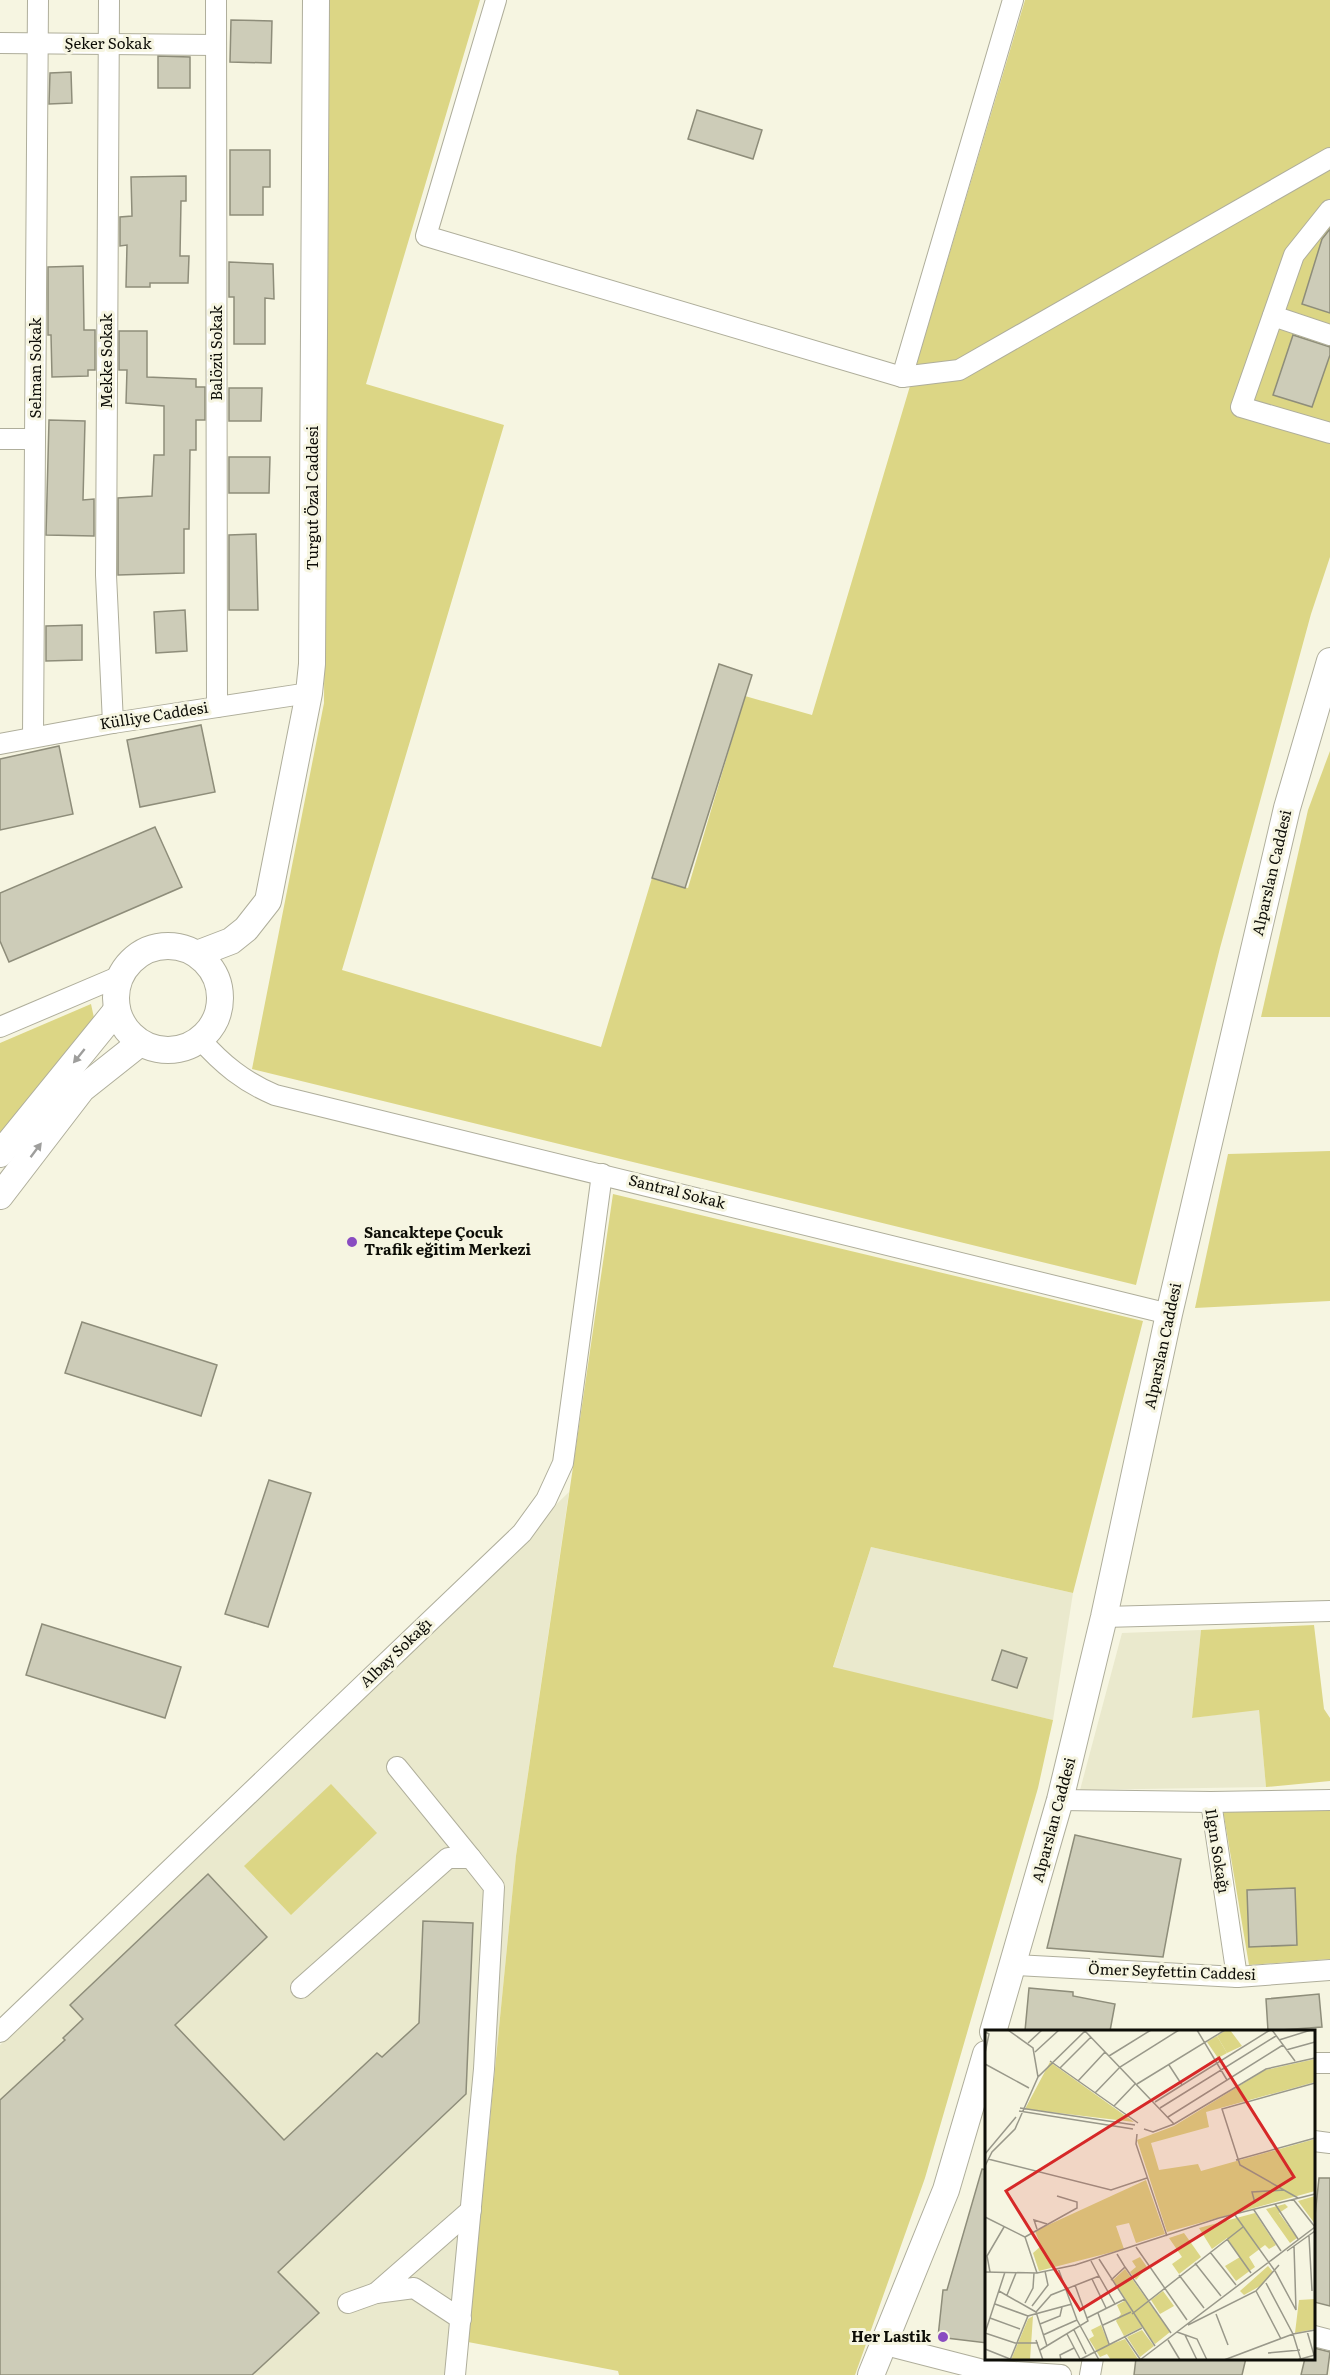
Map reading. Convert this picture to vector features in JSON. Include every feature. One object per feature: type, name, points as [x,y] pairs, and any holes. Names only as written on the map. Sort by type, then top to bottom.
[{"type":"street","name":"Selman Sokak","points":[[33,736],[38,0]]},
{"type":"street","name":"Mekke Sokak","points":[[109,0],[106,575],[112,723]]},
{"type":"street","name":"Balözü Sokak","points":[[216,0],[217,707]]},
{"type":"street","name":"Turgut Özal Caddesi","points":[[197,954],[231,941],[246,929],[268,901],[309,693],[312,664],[316,0]]},
{"type":"street","points":[[496,0],[426,236],[902,377],[960,370],[1330,158]]},
{"type":"street","points":[[902,377],[1013,0]]},
{"type":"street","name":"Şeker Sokak","points":[[0,43],[216,45]]},
{"type":"street","points":[[1330,210],[1294,255],[1241,407],[1330,433]]},
{"type":"street","points":[[1273,316],[1330,335]]},
{"type":"street","points":[[0,439],[35,439]]},
{"type":"street","name":"Alparslan Caddesi","points":[[993,2030],[1060,1800],[1104,1617],[1169,1314],[1287,808],[1330,661]]},
{"type":"street","name":"Külliye Caddesi","points":[[0,744],[33,736],[309,693]]},
{"type":"street","points":[[162,946],[181,947],[197,954],[210,967],[218,983],[221,1000],[217,1016],[209,1031],[182,1049],[165,1051],[140,1043],[123,1027],[116,1011],[115,993],[120,976],[130,961],[145,951],[162,946]]},
{"type":"street","points":[[0,1027],[120,976]]},
{"type":"street","points":[[0,1154],[116,1011]]},
{"type":"street","name":"Santral Sokak","points":[[200,1039],[234,1073],[274,1095],[1169,1314]]},
{"type":"street","points":[[0,1196],[82,1089],[140,1043]]},
{"type":"street","name":"Albay Sokağı","points":[[0,2032],[522,1533],[546,1500],[563,1463],[602,1174]]},
{"type":"street","points":[[1104,1617],[1330,1611]]},
{"type":"street","points":[[397,1767],[494,1887],[484,2069],[455,2375]]},
{"type":"street","name":"Ilgın Sokağı","points":[[1060,1800],[1210,1802],[1237,1977]]},
{"type":"street","points":[[1210,1802],[1330,1800]]},
{"type":"street","points":[[301,1988],[448,1858],[471,1858]]},
{"type":"street","name":"Ömer Seyfettin Caddesi","points":[[1014,1965],[1237,1977],[1330,1971]]},
{"type":"street","points":[[871,2375],[946,2190],[985,2061]]},
{"type":"street","points":[[1315,2141],[1330,2143]]},
{"type":"street","points":[[376,2293],[471,2210]]},
{"type":"street","points":[[348,2303],[376,2293],[414,2289],[460,2319]]},
{"type":"street","points":[[1315,2336],[1330,2340]]},
{"type":"street","points":[[882,2344],[983,2370],[1061,2375]]},
{"type":"street","points":[[1090,2375],[1093,2360]]},
{"type":"shaded area","points":[[329,0],[480,0],[366,384],[504,425],[342,970],[601,1047],[652,878],[688,888],[745,696],[812,715],[1025,0],[1330,0],[1330,557],[1311,614],[1220,948],[1136,1285],[252,1069],[324,703]]},
{"type":"shaded area","points":[[1330,751],[1330,1017],[1261,1017],[1308,810]]},
{"type":"shaded area","points":[[91,1004],[96,1027],[0,1142],[0,1043]]},
{"type":"shaded area","points":[[1330,1151],[1330,1301],[1195,1308],[1228,1154]]},
{"type":"shaded area","points":[[613,1194],[1143,1321],[1073,1593],[871,1547],[833,1667],[1053,1720],[1038,1788],[925,2178],[855,2375],[619,2375],[618,2371],[468,2342],[516,1856]]},
{"type":"shaded area","points":[[569,1492],[516,1856],[468,2342],[456,2375],[0,2375],[0,2045]]},
{"type":"shaded area","points":[[871,1547],[1073,1593],[1053,1720],[833,1668]]},
{"type":"shaded area","points":[[1314,1625],[1324,1709],[1330,1718],[1330,1781],[1266,1787],[1259,1710],[1192,1718],[1201,1630]]},
{"type":"shaded area","points":[[1201,1630],[1192,1718],[1259,1709],[1266,1787],[1080,1790],[1122,1633]]},
{"type":"shaded area","points":[[331,1784],[377,1833],[291,1915],[244,1866]]},
{"type":"shaded area","points":[[1330,1806],[1330,1959],[1249,1965],[1223,1810]]},
{"type":"building","points":[[231,20],[272,21],[271,63],[230,62]]},
{"type":"building","points":[[158,56],[190,57],[190,88],[158,88]]},
{"type":"building","points":[[71,72],[72,103],[49,104],[50,73]]},
{"type":"building","points":[[697,110],[762,130],[753,159],[688,139]]},
{"type":"building","points":[[230,150],[270,150],[270,187],[263,187],[263,215],[230,215]]},
{"type":"building","points":[[186,176],[186,201],[181,201],[180,256],[189,256],[188,283],[150,283],[150,287],[126,287],[127,245],[120,246],[120,217],[132,216],[131,177]]},
{"type":"building","points":[[1330,229],[1330,313],[1302,304],[1322,239]]},
{"type":"building","points":[[229,262],[273,264],[274,299],[265,298],[265,344],[234,344],[234,297],[229,297]]},
{"type":"building","points":[[83,266],[84,330],[95,330],[95,370],[88,370],[88,376],[52,377],[51,335],[48,335],[48,267]]},
{"type":"building","points":[[119,331],[147,331],[147,377],[196,379],[196,387],[205,387],[205,420],[196,420],[196,450],[190,450],[189,529],[184,529],[184,573],[118,575],[118,498],[152,496],[154,455],[164,455],[164,406],[126,403],[127,370],[119,370]]},
{"type":"building","points":[[1293,335],[1330,347],[1330,355],[1312,407],[1273,395]]},
{"type":"building","points":[[229,388],[262,388],[261,421],[229,421]]},
{"type":"building","points":[[49,420],[85,421],[83,500],[94,499],[94,536],[46,535]]},
{"type":"building","points":[[229,457],[270,457],[269,493],[229,493]]},
{"type":"building","points":[[256,534],[258,610],[229,610],[229,535]]},
{"type":"building","points":[[185,610],[187,651],[156,653],[154,612]]},
{"type":"building","points":[[82,625],[82,660],[46,661],[46,626]]},
{"type":"building","points":[[719,664],[752,675],[685,888],[652,878]]},
{"type":"building","points":[[201,725],[215,792],[140,807],[127,740]]},
{"type":"building","points":[[59,746],[73,814],[0,830],[0,759]]},
{"type":"building","points":[[155,827],[182,887],[9,962],[0,941],[0,893]]},
{"type":"building","points":[[82,1322],[217,1365],[201,1416],[65,1373]]},
{"type":"building","points":[[269,1480],[311,1493],[268,1627],[225,1614]]},
{"type":"building","points":[[42,1624],[181,1667],[165,1718],[26,1675]]},
{"type":"building","points":[[1002,1650],[1027,1658],[1017,1688],[992,1680]]},
{"type":"building","points":[[1075,1835],[1181,1859],[1163,1957],[1047,1948]]},
{"type":"building","points":[[208,1874],[267,1937],[175,2025],[284,2140],[377,2053],[382,2057],[419,2023],[423,1921],[473,1923],[466,2094],[278,2272],[319,2313],[252,2375],[0,2375],[0,2100],[65,2040],[63,2038],[83,2019],[70,2005]]},
{"type":"building","points":[[1295,1888],[1297,1945],[1249,1947],[1247,1890]]},
{"type":"building","points":[[1029,1988],[1073,1992],[1073,1996],[1115,2004],[1110,2030],[1025,2030]]},
{"type":"building","points":[[1319,1994],[1322,2027],[1268,2030],[1266,1999]]},
{"type":"building","points":[[982,2169],[985,2170],[985,2343],[938,2337],[943,2290],[947,2290]]},
{"type":"building","points":[[1319,2178],[1330,2178],[1330,2306],[1315,2302],[1315,2216]]},
{"type":"building","points":[[1315,2348],[1330,2352],[1327,2375],[1301,2375],[1305,2360],[1315,2360]]},
{"type":"building","points":[[1136,2360],[1246,2360],[1242,2375],[1134,2375]]},
{"type":"place","name":"Sancaktepe Çocuk Trafik eğitim Merkezi","points":[[352,1242]]},
{"type":"place","name":"Her Lastik","points":[[943,2337]]}]
